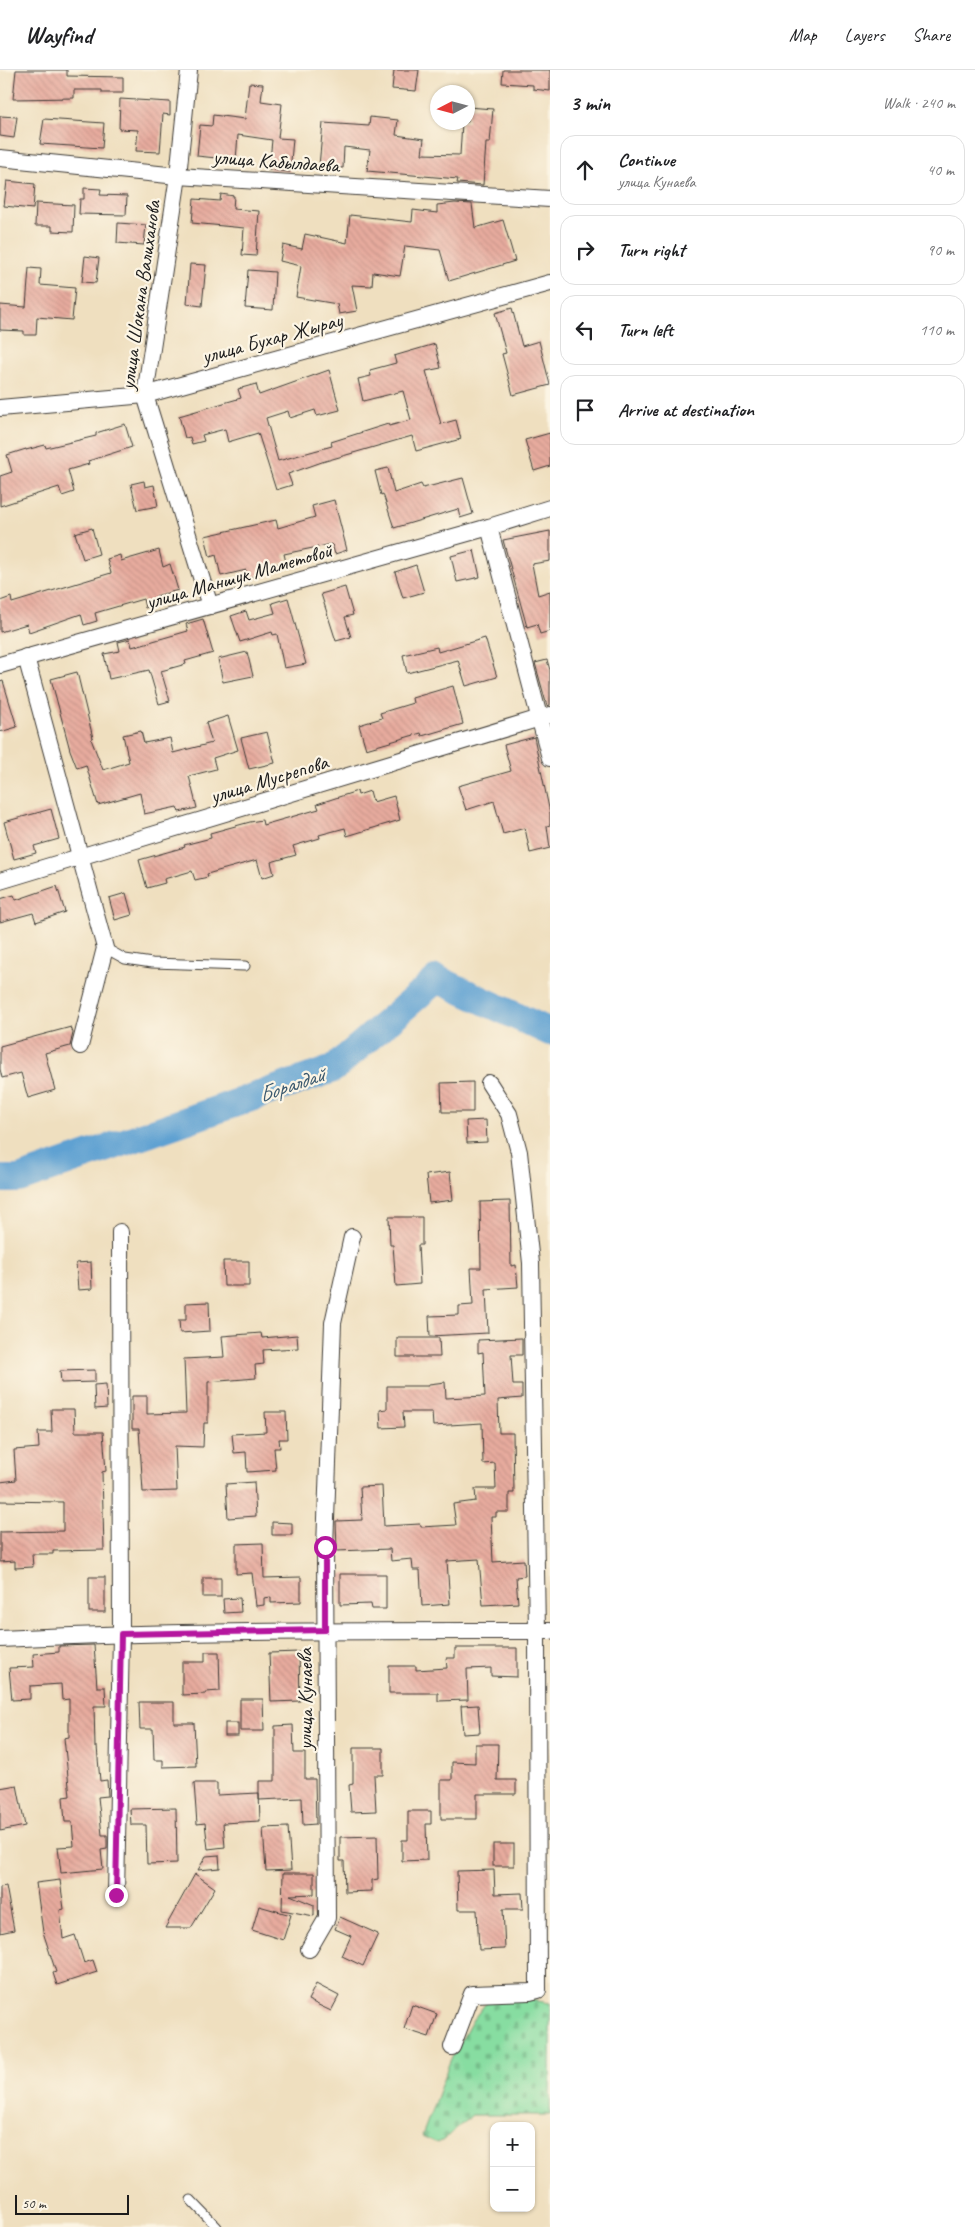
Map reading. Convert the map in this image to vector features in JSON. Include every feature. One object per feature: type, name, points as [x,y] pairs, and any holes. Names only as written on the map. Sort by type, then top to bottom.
[{"type":"street","name":"улица Шокана Валиханова","points":[[189,70],[178,176],[144,394],[210,606]]},
{"type":"street","name":"улица Кабылдаева","points":[[0,158],[178,176],[550,199]]},
{"type":"street","name":"улица Бухар Жырау","points":[[0,408],[144,394],[550,283]]},
{"type":"street","name":"улица Маншук Маметовой","points":[[0,665],[489,527],[550,508]]},
{"type":"street","points":[[489,527],[544,717],[550,758]]},
{"type":"street","points":[[26,657],[105,948],[80,1046]]},
{"type":"street","name":"улица Мусрепова","points":[[0,881],[544,717]]},
{"type":"street","points":[[452,2047],[472,1994],[530,1992],[538,1990],[543,1631],[531,1263],[519,1152],[509,1114],[489,1083]]},
{"type":"street","points":[[116,1895],[121,1634],[120,1232]]},
{"type":"street","name":"улица Кунаева","points":[[309,1949],[327,1918],[326,1538],[334,1323],[352,1237]]},
{"type":"street","points":[[0,1639],[121,1634],[325,1630],[543,1631]]},
{"type":"lane","points":[[105,948],[125,959],[152,963],[246,966]]},
{"type":"lane","points":[[191,2200],[217,2227]]},
{"type":"green space","points":[[493,1994],[550,2003],[550,2115],[472,2115],[442,2141],[435,2142],[422,2136],[450,2061],[472,2021]]},
{"type":"building","points":[[16,70],[67,70],[67,76],[123,77],[123,93],[102,93],[102,90],[74,90],[74,98],[13,99]]},
{"type":"building","points":[[394,70],[419,70],[416,91],[392,89]]},
{"type":"building","points":[[503,70],[550,70],[550,91],[533,89],[533,85],[502,83]]},
{"type":"building","points":[[249,83],[263,84],[261,101],[282,104],[278,138],[293,139],[290,172],[269,170],[272,140],[238,135],[236,160],[197,156],[200,125],[212,126],[213,115],[245,119]]},
{"type":"building","points":[[120,99],[170,102],[170,115],[163,114],[160,152],[136,151],[138,130],[119,129]]},
{"type":"building","points":[[475,108],[493,109],[490,143],[486,143],[483,185],[457,183],[458,179],[367,171],[370,150],[344,147],[343,168],[319,166],[323,123],[369,126],[370,117],[398,120],[396,135],[424,139],[422,154],[460,155],[462,130],[475,130]]},
{"type":"building","points":[[0,116],[17,117],[14,138],[0,136]]},
{"type":"building","points":[[44,119],[104,123],[102,148],[40,144]]},
{"type":"building","points":[[7,181],[35,184],[33,209],[4,206]]},
{"type":"building","points":[[84,188],[101,189],[100,195],[127,196],[126,215],[79,214],[80,199],[84,199]]},
{"type":"building","points":[[221,194],[234,196],[233,209],[259,211],[256,256],[242,255],[244,228],[192,223],[194,199],[220,201]]},
{"type":"building","points":[[36,203],[74,205],[73,232],[52,231],[52,226],[35,226]]},
{"type":"building","points":[[472,204],[475,228],[503,220],[515,261],[449,281],[440,250],[405,246],[400,276],[373,272],[372,286],[352,285],[357,311],[339,314],[337,304],[296,297],[301,266],[280,261],[283,245],[302,249],[305,234],[347,243],[350,215],[412,222],[413,210],[437,213],[437,205]]},
{"type":"building","points":[[118,223],[146,225],[144,245],[117,243]]},
{"type":"building","points":[[85,256],[99,258],[96,283],[82,282]]},
{"type":"building","points":[[190,264],[206,265],[202,306],[187,304]]},
{"type":"building","points":[[29,268],[41,269],[40,285],[75,288],[72,320],[37,317],[36,335],[24,335],[24,331],[0,330],[0,305],[26,307]]},
{"type":"building","points":[[248,270],[275,272],[273,310],[245,308]]},
{"type":"building","points":[[512,308],[522,346],[539,341],[550,385],[513,395],[502,354],[506,353],[495,313]]},
{"type":"building","points":[[435,344],[441,368],[426,371],[441,424],[456,420],[461,439],[416,451],[412,436],[322,462],[288,474],[292,485],[276,490],[258,433],[228,442],[225,429],[202,435],[204,441],[192,444],[190,437],[185,438],[179,416],[241,398],[238,389],[256,384],[259,395],[329,370],[340,410],[317,416],[315,410],[290,418],[288,411],[266,418],[278,461],[332,446],[331,442],[388,424],[389,426],[411,420],[403,391],[363,401],[358,379],[371,376],[370,370],[396,363],[394,356]]},
{"type":"building","points":[[125,424],[132,447],[88,461],[89,464],[68,470],[74,492],[62,496],[59,487],[0,506],[0,476],[12,472],[7,455],[26,449],[45,445],[46,448],[96,436],[96,433]]},
{"type":"building","points":[[550,433],[550,466],[534,471],[525,440]]},
{"type":"building","points":[[388,468],[394,493],[421,484],[423,488],[463,478],[473,514],[460,518],[458,509],[394,528],[383,494],[381,495],[375,471]]},
{"type":"building","points":[[144,481],[145,487],[154,485],[158,506],[137,510],[131,484]]},
{"type":"building","points":[[334,500],[347,550],[335,554],[332,544],[284,554],[286,562],[259,568],[260,575],[248,578],[246,570],[221,576],[216,555],[210,557],[205,536],[276,520],[278,528],[315,517],[312,506]]},
{"type":"building","points":[[92,528],[99,554],[83,559],[75,533]]},
{"type":"building","points":[[550,531],[550,561],[532,564],[538,595],[550,591],[550,631],[540,634],[537,624],[527,627],[503,540]]},
{"type":"building","points":[[159,550],[163,567],[170,564],[178,590],[156,596],[158,604],[145,608],[143,599],[95,613],[97,621],[84,625],[81,614],[29,632],[27,624],[0,632],[0,601],[11,597],[12,603],[111,573],[107,559],[120,555],[121,561]]},
{"type":"building","points":[[474,550],[480,577],[457,582],[451,556]]},
{"type":"building","points":[[416,565],[424,592],[403,598],[395,572]]},
{"type":"building","points":[[345,587],[353,615],[345,617],[351,637],[336,641],[321,594]]},
{"type":"building","points":[[288,598],[306,664],[284,668],[277,634],[273,635],[272,632],[240,642],[231,616],[246,611],[249,620],[275,613],[272,603]]},
{"type":"building","points":[[203,619],[213,653],[185,661],[186,664],[161,671],[170,701],[159,704],[149,670],[109,679],[104,654],[120,651],[118,642],[130,639],[132,647],[188,631],[186,624]]},
{"type":"building","points":[[485,638],[497,677],[466,686],[458,660],[407,673],[403,655],[437,647],[438,652]]},
{"type":"building","points":[[247,652],[253,676],[223,682],[218,659]]},
{"type":"building","points":[[547,660],[550,670],[550,705],[547,706],[535,663]]},
{"type":"building","points":[[77,672],[93,738],[91,739],[103,770],[129,762],[123,735],[141,731],[144,743],[170,738],[173,753],[212,743],[206,723],[228,716],[238,750],[213,758],[216,769],[189,776],[197,808],[179,812],[177,807],[144,814],[140,793],[98,805],[86,765],[77,768],[70,750],[51,679]]},
{"type":"building","points":[[3,681],[17,727],[0,732],[0,682]]},
{"type":"building","points":[[453,686],[463,724],[422,736],[421,733],[366,749],[359,725],[382,718],[380,713],[413,703],[412,698]]},
{"type":"building","points":[[267,732],[275,763],[249,769],[241,738]]},
{"type":"building","points":[[534,737],[550,813],[550,825],[547,826],[550,848],[530,853],[525,828],[503,834],[494,801],[466,810],[458,786],[511,771],[504,745]]},
{"type":"building","points":[[357,791],[358,795],[370,791],[373,802],[394,796],[400,820],[347,836],[345,828],[319,835],[320,838],[293,846],[296,855],[271,862],[274,874],[262,878],[257,860],[207,874],[208,877],[195,880],[192,871],[164,879],[165,883],[147,888],[139,860],[211,838],[210,833],[262,820],[263,825],[319,809],[317,804]]},
{"type":"building","points":[[51,809],[59,839],[34,846],[36,853],[14,859],[4,822]]},
{"type":"building","points":[[57,886],[65,912],[36,922],[33,913],[0,922],[0,899],[14,895],[16,900]]},
{"type":"building","points":[[126,893],[132,915],[115,920],[109,898]]},
{"type":"building","points":[[71,1027],[73,1033],[70,1046],[45,1053],[55,1090],[28,1098],[21,1073],[2,1078],[0,1046]]},
{"type":"building","points":[[473,1082],[473,1112],[442,1112],[441,1083]]},
{"type":"building","points":[[486,1120],[487,1142],[467,1143],[466,1121]]},
{"type":"building","points":[[450,1172],[453,1200],[429,1203],[426,1175]]},
{"type":"building","points":[[510,1201],[511,1266],[516,1265],[518,1287],[486,1289],[488,1333],[430,1336],[429,1316],[459,1315],[459,1306],[473,1305],[471,1268],[481,1268],[480,1202]]},
{"type":"building","points":[[389,1217],[422,1217],[422,1245],[418,1245],[420,1284],[396,1286],[393,1245],[390,1245]]},
{"type":"building","points":[[223,1261],[249,1261],[249,1286],[224,1286]]},
{"type":"building","points":[[91,1262],[92,1289],[78,1290],[76,1263]]},
{"type":"building","points":[[209,1302],[210,1331],[180,1333],[179,1320],[186,1320],[186,1303]]},
{"type":"building","points":[[261,1333],[262,1338],[297,1335],[298,1348],[263,1350],[264,1364],[255,1365],[256,1378],[208,1382],[208,1423],[204,1423],[203,1447],[175,1446],[177,1491],[143,1492],[139,1429],[132,1429],[132,1396],[147,1396],[147,1414],[186,1413],[184,1359],[224,1357],[222,1336]]},
{"type":"building","points":[[397,1338],[439,1338],[440,1357],[397,1357]]},
{"type":"building","points":[[522,1338],[522,1355],[511,1355],[513,1385],[522,1385],[522,1398],[498,1400],[499,1433],[513,1433],[514,1493],[509,1493],[509,1512],[496,1512],[496,1517],[491,1517],[493,1562],[524,1560],[525,1576],[516,1577],[518,1603],[483,1605],[479,1559],[447,1561],[450,1604],[422,1606],[420,1570],[413,1570],[412,1559],[391,1561],[390,1549],[337,1551],[336,1521],[362,1520],[360,1487],[382,1486],[384,1526],[420,1524],[421,1527],[456,1525],[453,1504],[476,1501],[475,1489],[496,1489],[495,1463],[483,1464],[482,1423],[433,1426],[432,1412],[403,1412],[404,1427],[381,1428],[380,1410],[387,1409],[387,1386],[429,1386],[429,1384],[445,1382],[446,1398],[485,1396],[483,1352],[478,1353],[478,1340]]},
{"type":"building","points":[[95,1370],[95,1382],[61,1383],[60,1371]]},
{"type":"building","points":[[106,1384],[107,1408],[95,1409],[94,1385]]},
{"type":"building","points":[[51,1409],[74,1409],[75,1432],[103,1432],[106,1471],[102,1472],[104,1550],[53,1551],[53,1554],[32,1554],[33,1567],[15,1568],[15,1561],[0,1562],[0,1532],[63,1531],[63,1502],[0,1501],[0,1482],[16,1480],[14,1450],[39,1448],[38,1432],[52,1432]]},
{"type":"building","points":[[265,1412],[286,1412],[287,1439],[279,1439],[280,1448],[274,1448],[276,1470],[247,1472],[246,1452],[234,1453],[232,1434],[266,1432]]},
{"type":"building","points":[[254,1482],[256,1516],[228,1518],[226,1484]]},
{"type":"building","points":[[272,1522],[292,1523],[292,1535],[272,1535]]},
{"type":"building","points":[[263,1543],[264,1578],[301,1577],[301,1602],[271,1603],[271,1597],[264,1598],[264,1605],[256,1606],[252,1573],[236,1574],[236,1544]]},
{"type":"building","points":[[340,1574],[386,1574],[386,1609],[372,1609],[371,1604],[340,1605]]},
{"type":"building","points":[[89,1577],[105,1577],[105,1612],[89,1612]]},
{"type":"building","points":[[203,1578],[221,1578],[221,1597],[203,1597]]},
{"type":"building","points":[[240,1598],[241,1612],[224,1613],[223,1599]]},
{"type":"building","points":[[94,1645],[97,1687],[105,1687],[106,1706],[94,1706],[95,1747],[97,1747],[100,1781],[107,1780],[108,1796],[98,1797],[102,1835],[107,1835],[107,1849],[101,1850],[103,1869],[61,1873],[58,1847],[74,1846],[72,1822],[65,1822],[63,1797],[70,1796],[64,1738],[69,1737],[69,1699],[62,1700],[61,1684],[30,1686],[30,1699],[12,1700],[9,1668],[34,1667],[33,1654],[59,1652],[59,1646]]},
{"type":"building","points":[[455,1648],[517,1648],[517,1677],[491,1676],[491,1668],[467,1669],[468,1700],[438,1701],[438,1693],[389,1693],[389,1666],[416,1666],[416,1670],[447,1668],[446,1658],[455,1658]]},
{"type":"building","points":[[205,1652],[219,1652],[220,1691],[206,1692],[206,1694],[182,1695],[182,1662],[205,1662]]},
{"type":"building","points":[[299,1652],[300,1701],[271,1702],[269,1653]]},
{"type":"building","points":[[240,1699],[263,1699],[264,1731],[240,1731]]},
{"type":"building","points":[[139,1702],[174,1702],[174,1723],[194,1723],[196,1766],[163,1767],[163,1760],[154,1760],[153,1729],[140,1729]]},
{"type":"building","points":[[478,1705],[480,1733],[463,1734],[461,1706]]},
{"type":"building","points":[[225,1723],[238,1723],[238,1736],[225,1736]]},
{"type":"building","points":[[293,1725],[294,1753],[305,1753],[305,1779],[315,1779],[316,1824],[303,1825],[302,1798],[259,1800],[259,1781],[275,1781],[275,1726]]},
{"type":"building","points":[[475,1744],[498,1744],[497,1780],[516,1780],[516,1794],[477,1794],[477,1819],[441,1819],[441,1780],[452,1780],[452,1762],[475,1763]]},
{"type":"building","points":[[353,1748],[383,1748],[383,1775],[374,1775],[376,1811],[351,1812],[349,1785],[353,1784]]},
{"type":"building","points":[[194,1783],[217,1783],[217,1795],[259,1793],[260,1821],[223,1823],[225,1847],[208,1849],[205,1823],[197,1824]]},
{"type":"building","points":[[17,1785],[25,1826],[0,1831],[0,1788]]},
{"type":"building","points":[[176,1808],[177,1863],[147,1864],[146,1825],[131,1825],[130,1809]]},
{"type":"building","points":[[408,1811],[431,1811],[431,1824],[426,1824],[427,1860],[402,1861],[402,1840],[408,1840]]},
{"type":"building","points":[[288,1827],[291,1870],[266,1871],[263,1828]]},
{"type":"building","points":[[377,1836],[378,1879],[372,1880],[372,1891],[345,1892],[344,1861],[340,1861],[340,1837]]},
{"type":"building","points":[[493,1844],[514,1844],[514,1866],[493,1866]]},
{"type":"building","points":[[219,1855],[220,1868],[198,1870],[206,1856]]},
{"type":"building","points":[[494,1870],[495,1894],[522,1893],[523,1909],[503,1909],[505,1949],[479,1950],[477,1910],[458,1910],[457,1871]]},
{"type":"building","points":[[283,1873],[314,1873],[314,1894],[290,1895],[314,1905],[314,1916],[282,1910]]},
{"type":"building","points":[[195,1874],[215,1888],[191,1928],[165,1928]]},
{"type":"building","points":[[60,1880],[64,1909],[60,1910],[63,1939],[75,1935],[84,1963],[93,1960],[97,1972],[57,1985],[53,1973],[56,1972],[43,1932],[36,1883]]},
{"type":"building","points":[[6,1886],[14,1930],[0,1933],[0,1887]]},
{"type":"building","points":[[259,1906],[291,1915],[283,1940],[252,1930]]},
{"type":"building","points":[[340,1917],[378,1934],[363,1966],[342,1956],[351,1936],[335,1929]]},
{"type":"building","points":[[316,1984],[339,1996],[331,2011],[308,2000]]},
{"type":"building","points":[[412,2005],[437,2014],[429,2037],[404,2029]]},
{"type":"waterway","name":"Боралдай","points":[[0,1179],[19,1179],[333,1069],[437,979],[550,1032]]},
{"type":"route","points":[[116,1895],[121,1634],[325,1630],[325,1547]]}]
